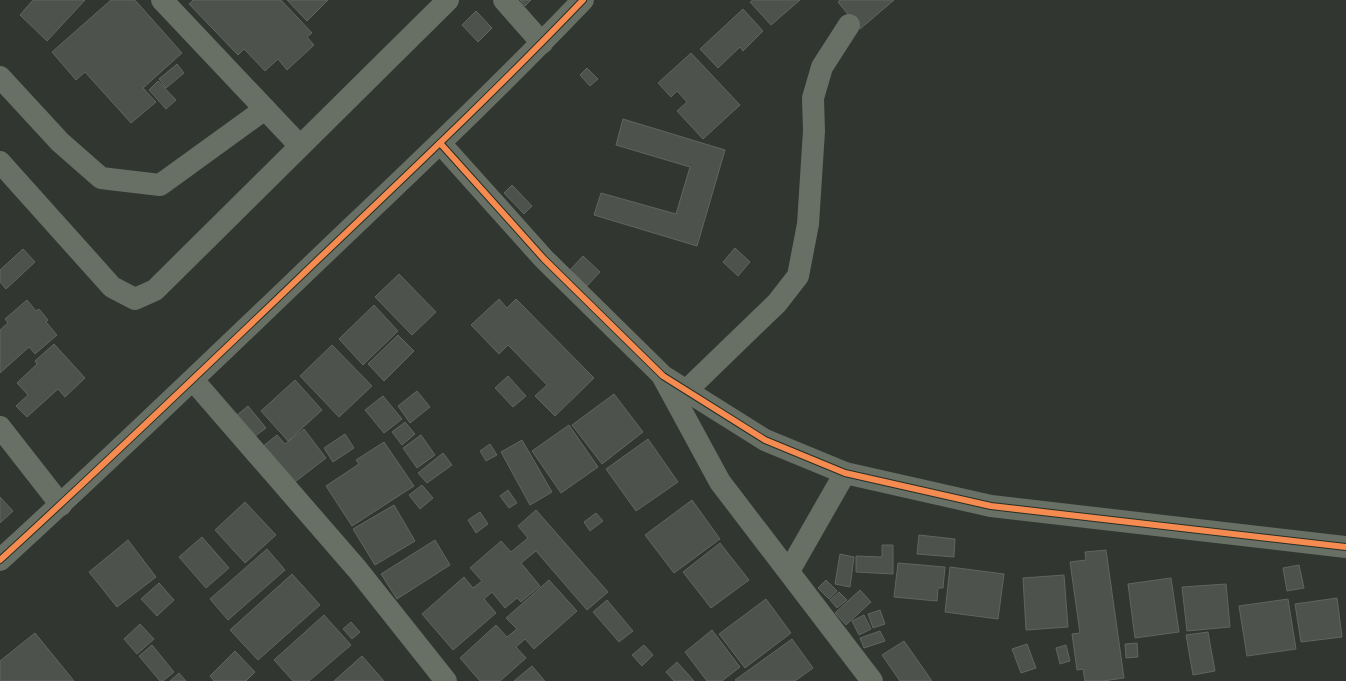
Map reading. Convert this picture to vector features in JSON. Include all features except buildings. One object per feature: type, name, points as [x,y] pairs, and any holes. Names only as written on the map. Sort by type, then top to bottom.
[{"type":"street","points":[[162,0],[300,146]]},
{"type":"street","points":[[0,162],[112,287],[135,299],[155,290],[448,0]]},
{"type":"street","points":[[504,0],[542,43]]},
{"type":"street","points":[[0,560],[61,505],[193,380],[440,143],[542,43],[583,0]]},
{"type":"street","points":[[686,391],[777,303],[798,276],[808,224],[814,131],[814,98],[822,66],[849,25]]},
{"type":"street","points":[[0,77],[60,142],[101,178],[160,185],[265,109]]},
{"type":"street","points":[[440,143],[544,259],[663,376],[765,440],[845,472],[991,506],[1346,547]]},
{"type":"street","points":[[663,376],[720,482],[872,681]]},
{"type":"street","points":[[193,380],[357,569],[446,681]]},
{"type":"street","points":[[0,427],[61,505]]},
{"type":"street","points":[[789,571],[845,472]]},
{"type":"cycle path","points":[[0,560],[77,489],[410,172],[515,70],[583,0]]},
{"type":"cycle path","points":[[440,143],[544,259],[663,376],[765,440],[845,473],[991,506],[1346,547]]}]
